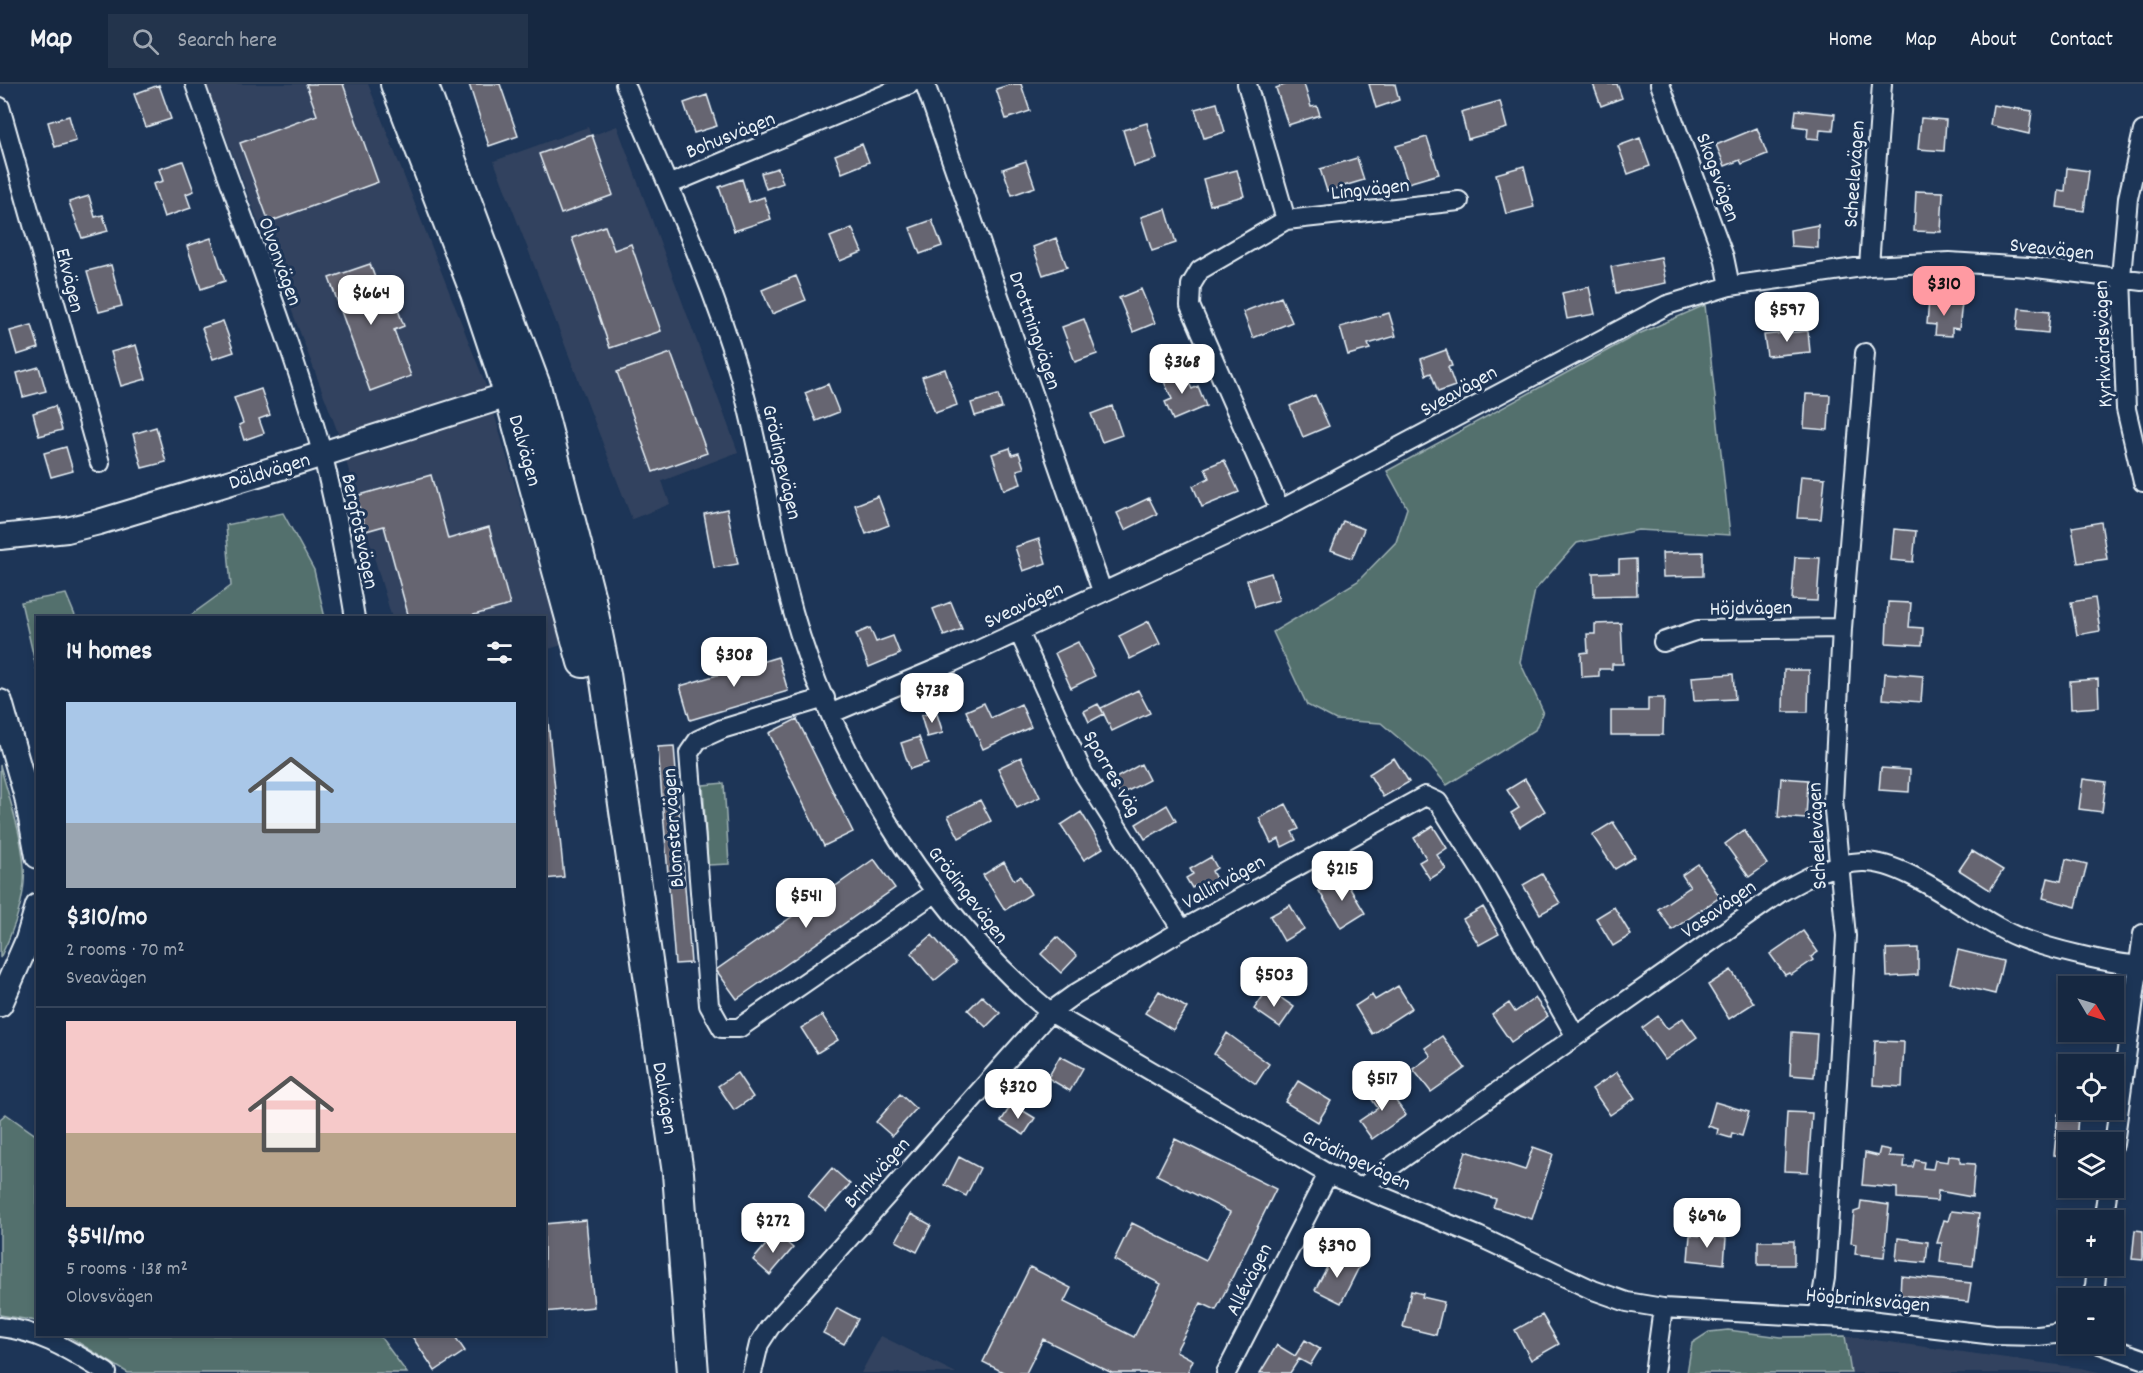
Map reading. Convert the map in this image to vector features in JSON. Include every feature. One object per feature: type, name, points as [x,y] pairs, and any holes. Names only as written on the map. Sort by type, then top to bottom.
[{"type":"main road","name":"Dalvägen","points":[[396,84],[476,293],[522,390]]},
{"type":"main road","name":"Dalvägen","points":[[422,84],[590,599],[605,674],[625,825],[678,1173],[693,1373]]},
{"type":"street","name":"Olvonvägen","points":[[195,84],[277,314],[322,454]]},
{"type":"street","name":"Grödingevägen","points":[[625,84],[715,302],[738,370],[766,485],[788,590],[829,705],[865,782],[896,835],[936,892],[982,949],[1050,1012],[1328,1174],[1478,1236],[1593,1290],[1627,1302],[1663,1308]]},
{"type":"street","name":"Bohusvägen","points":[[668,184],[910,84]]},
{"type":"street","name":"Drottningvägen","points":[[925,84],[1102,591]]},
{"type":"street","points":[[1247,84],[1286,220],[1200,270],[1191,285],[1189,296],[1190,306],[1280,510]]},
{"type":"street","name":"Skogsvägen","points":[[1660,84],[1724,257],[1730,286]]},
{"type":"street","name":"Scheelevägen","points":[[1869,266],[1882,84]]},
{"type":"street","name":"Ekvägen","points":[[0,107],[100,464]]},
{"type":"street","name":"Kyrkvärdsvägen","points":[[2143,131],[2128,198],[2121,277],[2126,409],[2143,482]]},
{"type":"street","name":"Lingvägen","points":[[1286,220],[1459,201]]},
{"type":"street","name":"Sveavägen","points":[[829,705],[886,692],[1280,510],[1667,305],[1730,286],[1869,266],[1949,262],[2121,277],[2143,281]]},
{"type":"street","name":"Scheelevägen","points":[[1818,1317],[1825,1278],[1846,936],[1833,800],[1842,628],[1865,353]]},
{"type":"street","name":"Däldvägen","points":[[0,537],[67,530],[99,522],[522,390]]},
{"type":"street","name":"Bergfotsvägen","points":[[322,454],[345,557],[355,616]]},
{"type":"street","name":"Höjdvägen","points":[[1663,642],[1698,630],[1842,628]]},
{"type":"street","name":"Sporres väg","points":[[1019,632],[1083,773],[1182,930]]},
{"type":"street","points":[[0,702],[27,796],[36,842]]},
{"type":"street","name":"Blomstervägen","points":[[829,705],[722,729],[698,740],[689,753],[709,1005],[722,1028],[739,1028],[936,892]]},
{"type":"street","name":"Vallinvägen","points":[[1050,1012],[1075,994],[1182,930],[1425,796],[1438,802],[1486,878],[1575,1035]]},
{"type":"street","name":"Vasavägen","points":[[1362,1187],[1781,892],[1812,875],[1838,865],[1862,861],[1884,863],[2017,936],[2075,953],[2140,966]]},
{"type":"street","points":[[0,1004],[28,940],[36,913]]},
{"type":"street","points":[[2116,1132],[2143,934]]},
{"type":"street","name":"Brinkvägen","points":[[752,1373],[759,1344],[770,1327],[1050,1012]]},
{"type":"street","name":"Allévägen","points":[[1226,1373],[1328,1174]]},
{"type":"street","points":[[1654,1373],[1663,1308]]},
{"type":"street","name":"Högbrinksvägen","points":[[1663,1308],[1861,1319],[1994,1335],[2038,1336],[2058,1333]]},
{"type":"street","points":[[0,1327],[24,1329],[36,1334]]},
{"type":"street","points":[[39,1336],[107,1373]]},
{"type":"street","points":[[2124,1352],[2143,1359]]},
{"type":"shaded area","points":[[206,84],[368,84],[486,386],[562,645],[546,650],[546,616],[391,616],[337,430]]},
{"type":"shaded area","points":[[617,126],[738,452],[662,481],[670,504],[632,519],[494,161],[588,127],[591,136]]},
{"type":"shaded area","points":[[881,1336],[956,1373],[861,1373]]},
{"type":"shaded area","points":[[1845,1336],[2080,1368],[2103,1373],[1851,1373]]},
{"type":"green space","points":[[1705,305],[1730,535],[1638,530],[1577,543],[1535,590],[1520,662],[1543,711],[1535,730],[1447,785],[1429,764],[1381,723],[1336,720],[1307,705],[1273,632],[1358,581],[1396,542],[1407,508],[1387,471],[1634,336]]},
{"type":"green space","points":[[283,513],[314,570],[325,616],[190,616],[231,586],[226,525]]},
{"type":"green space","points":[[66,594],[75,616],[36,616],[36,667],[21,602]]},
{"type":"green space","points":[[0,765],[23,855],[24,883],[12,931],[0,958]]},
{"type":"green space","points":[[724,783],[729,864],[708,865],[703,785]]},
{"type":"green space","points":[[6,1114],[36,1135],[36,1321],[0,1315],[0,1119]]},
{"type":"green space","points":[[1728,1330],[1781,1337],[1845,1336],[1851,1373],[1687,1373],[1692,1343],[1709,1332]]},
{"type":"green space","points":[[68,1336],[380,1336],[407,1373],[128,1373]]},
{"type":"building","points":[[306,84],[343,84],[378,182],[269,222],[240,143],[317,115]]},
{"type":"building","points":[[469,84],[500,84],[518,136],[489,146]]},
{"type":"building","points":[[1021,84],[1030,111],[1006,119],[996,89]]},
{"type":"building","points":[[1287,84],[1304,84],[1311,107],[1317,106],[1320,115],[1288,125],[1276,88]]},
{"type":"building","points":[[1369,84],[1395,84],[1399,100],[1376,108]]},
{"type":"building","points":[[1593,84],[1617,84],[1622,98],[1601,106]]},
{"type":"building","points":[[159,85],[171,119],[146,127],[134,94]]},
{"type":"building","points":[[707,95],[717,126],[694,133],[684,103]]},
{"type":"building","points":[[1500,101],[1507,128],[1468,139],[1461,112]]},
{"type":"building","points":[[1217,103],[1225,132],[1204,138],[1195,109]]},
{"type":"building","points":[[1993,105],[2032,111],[2029,134],[1990,125]]},
{"type":"building","points":[[1796,110],[1835,114],[1833,131],[1820,130],[1819,139],[1807,138],[1808,128],[1794,126]]},
{"type":"building","points":[[69,116],[76,141],[55,147],[48,122]]},
{"type":"building","points":[[1921,118],[1946,120],[1944,151],[1918,149]]},
{"type":"building","points":[[1147,123],[1157,159],[1134,166],[1123,130]]},
{"type":"building","points":[[1757,128],[1767,154],[1742,164],[1740,160],[1725,166],[1716,145]]},
{"type":"building","points":[[592,135],[613,195],[561,214],[539,154]]},
{"type":"building","points":[[1427,137],[1439,174],[1408,183],[1396,146]]},
{"type":"building","points":[[1640,138],[1650,166],[1628,174],[1618,146]]},
{"type":"building","points":[[862,144],[869,162],[842,173],[835,155]]},
{"type":"building","points":[[1357,158],[1364,180],[1327,191],[1320,169]]},
{"type":"building","points":[[183,161],[194,191],[186,194],[191,208],[164,217],[153,184],[163,181],[159,169]]},
{"type":"building","points":[[1026,161],[1035,187],[1012,195],[1003,169]]},
{"type":"building","points":[[1524,166],[1534,207],[1506,214],[1496,174]]},
{"type":"building","points":[[778,168],[783,183],[766,189],[761,173]]},
{"type":"building","points":[[2067,168],[2089,171],[2084,211],[2057,207],[2059,190],[2065,191]]},
{"type":"building","points":[[1237,170],[1244,196],[1210,205],[1203,179]]},
{"type":"building","points":[[742,179],[749,202],[764,197],[771,219],[734,231],[719,187]]},
{"type":"building","points":[[1916,191],[1943,192],[1941,232],[1914,231]]},
{"type":"building","points":[[89,196],[95,217],[103,215],[108,231],[82,238],[69,202]]},
{"type":"building","points":[[1166,209],[1176,243],[1152,251],[1141,217]]},
{"type":"building","points":[[932,220],[942,246],[920,254],[910,228]]},
{"type":"building","points":[[1818,225],[1818,248],[1791,246],[1790,230]]},
{"type":"building","points":[[605,226],[614,250],[631,244],[661,331],[610,348],[572,238]]},
{"type":"building","points":[[852,228],[862,252],[840,261],[830,237]]},
{"type":"building","points":[[211,238],[225,281],[201,289],[187,246]]},
{"type":"building","points":[[1056,238],[1067,267],[1043,275],[1033,247]]},
{"type":"building","points":[[1661,257],[1666,283],[1616,293],[1611,267]]},
{"type":"building","points":[[370,264],[382,297],[392,294],[404,326],[394,330],[411,376],[370,391],[329,278]]},
{"type":"building","points":[[111,265],[122,306],[99,312],[87,271]]},
{"type":"building","points":[[796,276],[806,300],[772,314],[762,290]]},
{"type":"building","points":[[1589,287],[1595,314],[1567,319],[1562,293]]},
{"type":"building","points":[[1141,289],[1155,323],[1133,332],[1119,298]]},
{"type":"building","points":[[1281,297],[1292,322],[1253,338],[1243,312]]},
{"type":"building","points":[[1929,300],[1962,303],[1959,329],[1952,328],[1952,336],[1935,335],[1936,325],[1927,324]]},
{"type":"building","points":[[2019,308],[2050,311],[2048,333],[2017,330]]},
{"type":"building","points":[[1389,313],[1396,336],[1368,344],[1370,349],[1348,355],[1340,327]]},
{"type":"building","points":[[1084,319],[1097,354],[1075,362],[1062,327]]},
{"type":"building","points":[[223,321],[234,352],[213,359],[202,328]]},
{"type":"building","points":[[32,325],[39,348],[17,355],[10,331]]},
{"type":"building","points":[[1808,331],[1810,352],[1767,356],[1764,335]]},
{"type":"building","points":[[136,345],[146,379],[121,386],[111,352]]},
{"type":"building","points":[[1446,350],[1452,366],[1448,367],[1455,386],[1438,392],[1431,373],[1426,375],[1421,359]]},
{"type":"building","points":[[671,353],[707,453],[653,472],[617,372]]},
{"type":"building","points":[[39,367],[46,391],[23,397],[17,373]]},
{"type":"building","points":[[1182,368],[1192,389],[1198,386],[1206,406],[1173,420],[1165,402],[1172,399],[1162,377]]},
{"type":"building","points":[[945,369],[957,405],[935,413],[922,377]]},
{"type":"building","points":[[828,384],[839,412],[816,421],[805,393]]},
{"type":"building","points":[[261,389],[270,415],[259,419],[264,433],[244,440],[239,425],[243,423],[234,398]]},
{"type":"building","points":[[1806,394],[1830,395],[1828,430],[1804,428]]},
{"type":"building","points":[[998,395],[1002,408],[975,416],[971,403]]},
{"type":"building","points":[[1315,395],[1329,426],[1303,437],[1290,406]]},
{"type":"building","points":[[55,406],[62,430],[39,436],[33,413]]},
{"type":"building","points":[[1112,406],[1122,435],[1102,442],[1091,414]]},
{"type":"building","points":[[156,427],[166,462],[142,468],[133,434]]},
{"type":"building","points":[[66,447],[73,471],[51,477],[44,453]]},
{"type":"building","points":[[1010,448],[1012,455],[1019,453],[1024,468],[1017,470],[1021,484],[1004,490],[992,454]]},
{"type":"building","points":[[1224,460],[1239,492],[1202,507],[1193,486],[1209,478],[1205,468]]},
{"type":"building","points":[[431,475],[448,539],[489,527],[510,605],[470,616],[408,616],[384,526],[366,531],[356,496]]},
{"type":"building","points":[[1801,476],[1825,478],[1821,519],[1797,518]]},
{"type":"building","points":[[878,496],[889,525],[866,534],[855,505]]},
{"type":"building","points":[[1149,498],[1157,514],[1125,530],[1117,513]]},
{"type":"building","points":[[727,509],[738,564],[714,568],[704,514]]},
{"type":"building","points":[[1343,521],[1364,529],[1352,558],[1331,550]]},
{"type":"building","points":[[2101,522],[2107,559],[2078,563],[2072,527]]},
{"type":"building","points":[[1894,529],[1916,531],[1913,562],[1891,560]]},
{"type":"building","points":[[1039,539],[1046,563],[1023,571],[1015,547]]},
{"type":"building","points":[[1703,552],[1703,576],[1663,577],[1662,553]]},
{"type":"building","points":[[1795,557],[1820,558],[1817,601],[1792,600]]},
{"type":"building","points":[[1636,559],[1637,595],[1594,596],[1593,573],[1619,572],[1619,560]]},
{"type":"building","points":[[1271,573],[1279,600],[1255,607],[1247,580]]},
{"type":"building","points":[[2095,598],[2100,631],[2077,635],[2071,602]]},
{"type":"building","points":[[951,602],[962,629],[944,636],[933,609]]},
{"type":"building","points":[[1888,602],[1911,603],[1909,627],[1923,628],[1922,645],[1886,643]]},
{"type":"building","points":[[1149,621],[1160,644],[1130,659],[1119,636]]},
{"type":"building","points":[[1621,623],[1623,664],[1612,664],[1612,669],[1599,669],[1599,676],[1582,677],[1581,653],[1588,652],[1587,634],[1595,634],[1595,624]]},
{"type":"building","points":[[870,628],[876,642],[893,636],[900,654],[869,667],[856,634]]},
{"type":"building","points":[[1078,642],[1095,676],[1071,688],[1055,653]]},
{"type":"building","points":[[778,657],[788,691],[690,720],[680,686]]},
{"type":"building","points":[[1784,670],[1809,670],[1808,712],[1783,712]]},
{"type":"building","points":[[1885,673],[1923,676],[1921,702],[1883,699]]},
{"type":"building","points":[[1733,674],[1735,699],[1694,701],[1692,677]]},
{"type":"building","points":[[2098,679],[2099,707],[2071,709],[2070,681]]},
{"type":"building","points":[[1138,690],[1150,713],[1112,731],[1101,708]]},
{"type":"building","points":[[1648,698],[1664,698],[1663,735],[1611,735],[1611,711],[1648,711]]},
{"type":"building","points":[[984,703],[991,718],[1021,704],[1031,727],[983,749],[966,711]]},
{"type":"building","points":[[1098,704],[1104,714],[1089,722],[1084,711]]},
{"type":"building","points":[[936,711],[943,733],[927,737],[921,716]]},
{"type":"building","points":[[546,712],[547,712],[564,877],[546,879]]},
{"type":"building","points":[[797,719],[853,832],[824,846],[769,733]]},
{"type":"building","points":[[919,737],[928,763],[910,769],[901,743]]},
{"type":"building","points":[[674,746],[691,963],[675,964],[658,747]]},
{"type":"building","points":[[1021,757],[1040,797],[1017,808],[998,768]]},
{"type":"building","points":[[1394,758],[1409,782],[1383,797],[1369,774]]},
{"type":"building","points":[[1141,764],[1149,780],[1120,795],[1112,780]]},
{"type":"building","points":[[1881,768],[1910,770],[1909,792],[1879,790]]},
{"type":"building","points":[[1781,778],[1808,780],[1806,819],[1778,817]]},
{"type":"building","points":[[1525,779],[1545,811],[1520,827],[1511,813],[1519,808],[1507,790]]},
{"type":"building","points":[[2083,779],[2106,782],[2102,812],[2079,809]]},
{"type":"building","points":[[980,800],[991,821],[959,838],[948,816]]},
{"type":"building","points":[[1286,804],[1299,829],[1292,832],[1296,840],[1282,847],[1279,839],[1271,843],[1259,818]]},
{"type":"building","points":[[1167,805],[1176,821],[1145,839],[1136,824]]},
{"type":"building","points":[[1081,812],[1103,848],[1084,860],[1061,825]]},
{"type":"building","points":[[1613,822],[1635,857],[1615,869],[1592,835]]},
{"type":"building","points":[[1433,826],[1447,848],[1437,855],[1446,869],[1430,879],[1419,862],[1426,858],[1414,838]]},
{"type":"building","points":[[1744,830],[1767,864],[1749,877],[1725,844]]},
{"type":"building","points":[[1972,851],[2003,870],[1990,890],[1959,870]]},
{"type":"building","points":[[1211,857],[1217,868],[1212,871],[1217,881],[1200,890],[1197,885],[1192,888],[1186,878],[1193,874],[1190,869]]},
{"type":"building","points":[[874,859],[895,888],[737,999],[716,970]]},
{"type":"building","points":[[2066,859],[2087,864],[2076,907],[2043,898],[2048,878],[2061,881]]},
{"type":"building","points":[[1004,862],[1014,880],[1020,876],[1031,894],[1005,910],[983,875]]},
{"type":"building","points":[[1698,864],[1720,897],[1672,930],[1658,909],[1690,887],[1682,875]]},
{"type":"building","points":[[1542,874],[1560,903],[1540,914],[1523,885]]},
{"type":"building","points":[[1343,877],[1365,913],[1341,928],[1319,891]]},
{"type":"building","points":[[1290,905],[1304,929],[1284,941],[1270,916]]},
{"type":"building","points":[[1483,907],[1499,934],[1479,945],[1463,919]]},
{"type":"building","points":[[1614,907],[1631,935],[1613,946],[1596,918]]},
{"type":"building","points":[[1803,931],[1818,952],[1811,957],[1813,960],[1791,975],[1789,973],[1785,975],[1770,954]]},
{"type":"building","points":[[932,935],[956,963],[934,981],[911,953]]},
{"type":"building","points":[[1057,937],[1077,956],[1061,973],[1041,954]]},
{"type":"building","points":[[1918,948],[1918,975],[1887,977],[1886,949]]},
{"type":"building","points":[[1958,950],[2003,961],[1995,994],[1950,983]]},
{"type":"building","points":[[1731,970],[1754,1003],[1729,1019],[1708,985]]},
{"type":"building","points":[[1398,986],[1412,1008],[1372,1034],[1355,1006],[1372,995],[1375,1000]]},
{"type":"building","points":[[1268,989],[1294,1007],[1280,1027],[1254,1009]]},
{"type":"building","points":[[1159,991],[1187,1008],[1173,1030],[1145,1013]]},
{"type":"building","points":[[982,996],[1000,1013],[986,1027],[968,1010]]},
{"type":"building","points":[[1535,998],[1548,1016],[1511,1042],[1492,1015],[1509,1003],[1515,1012]]},
{"type":"building","points":[[822,1015],[838,1040],[817,1053],[801,1028]]},
{"type":"building","points":[[1658,1016],[1667,1029],[1683,1018],[1697,1037],[1665,1060],[1642,1028]]},
{"type":"building","points":[[1792,1032],[1817,1034],[1814,1077],[1790,1075]]},
{"type":"building","points":[[1227,1033],[1269,1064],[1256,1084],[1214,1054]]},
{"type":"building","points":[[1442,1036],[1465,1068],[1431,1092],[1413,1069],[1431,1056],[1425,1048]]},
{"type":"building","points":[[1875,1041],[1904,1042],[1902,1087],[1873,1085]]},
{"type":"building","points":[[1060,1056],[1083,1068],[1070,1091],[1048,1078]]},
{"type":"building","points":[[1617,1072],[1635,1098],[1610,1115],[1592,1089]]},
{"type":"building","points":[[737,1073],[753,1097],[734,1110],[718,1086]]},
{"type":"building","points":[[1298,1081],[1331,1101],[1318,1122],[1285,1102]]},
{"type":"building","points":[[1383,1083],[1406,1115],[1372,1139],[1359,1121],[1378,1108],[1368,1094]]},
{"type":"building","points":[[900,1094],[916,1109],[892,1136],[876,1122]]},
{"type":"building","points":[[1715,1102],[1749,1112],[1742,1136],[1732,1133],[1731,1138],[1717,1134],[1718,1129],[1708,1126]]},
{"type":"building","points":[[1012,1104],[1035,1118],[1024,1135],[1001,1121]]},
{"type":"building","points":[[1787,1112],[1812,1113],[1808,1172],[1784,1171]]},
{"type":"building","points":[[2058,1114],[2058,1120],[2078,1120],[2077,1132],[2058,1132],[2058,1155],[2054,1155]]},
{"type":"building","points":[[1175,1139],[1276,1189],[1216,1310],[1201,1303],[1176,1351],[1193,1360],[1187,1373],[1112,1373],[1043,1339],[1026,1373],[1005,1373],[983,1362],[1030,1267],[1071,1288],[1064,1302],[1134,1337],[1161,1284],[1114,1260],[1132,1223],[1206,1260],[1230,1212],[1157,1175]]},
{"type":"building","points":[[1533,1147],[1553,1154],[1532,1219],[1493,1207],[1496,1199],[1455,1186],[1466,1151],[1525,1170]]},
{"type":"building","points":[[1880,1148],[1890,1150],[1889,1156],[1905,1157],[1904,1167],[1913,1167],[1915,1160],[1924,1162],[1923,1168],[1933,1169],[1935,1160],[1948,1162],[1949,1156],[1960,1157],[1960,1163],[1975,1164],[1972,1197],[1938,1191],[1937,1201],[1897,1198],[1897,1188],[1862,1185],[1865,1153],[1878,1156]]},
{"type":"building","points":[[959,1157],[980,1168],[966,1196],[945,1185]]},
{"type":"building","points":[[832,1168],[850,1184],[826,1211],[808,1196]]},
{"type":"building","points":[[1861,1201],[1889,1205],[1884,1257],[1855,1254],[1856,1244],[1851,1243],[1854,1212],[1860,1210]]},
{"type":"building","points":[[1951,1211],[1979,1214],[1973,1266],[1940,1262],[1942,1243],[1937,1243],[1944,1220],[1948,1221]]},
{"type":"building","points":[[911,1214],[931,1225],[917,1252],[896,1241]]},
{"type":"building","points":[[586,1220],[594,1307],[546,1312],[546,1224]]},
{"type":"building","points":[[2135,1230],[2143,1231],[2143,1260],[2132,1259]]},
{"type":"building","points":[[776,1233],[793,1248],[770,1275],[753,1260]]},
{"type":"building","points":[[1690,1235],[1726,1238],[1724,1264],[1688,1260]]},
{"type":"building","points":[[1898,1238],[1928,1242],[1926,1263],[1896,1260]]},
{"type":"building","points":[[1758,1241],[1794,1241],[1794,1265],[1758,1265]]},
{"type":"building","points":[[1334,1254],[1359,1267],[1341,1303],[1315,1290]]},
{"type":"building","points":[[1901,1276],[1971,1283],[1968,1302],[1900,1295]]},
{"type":"building","points":[[1411,1291],[1423,1294],[1422,1297],[1444,1302],[1436,1335],[1403,1327]]},
{"type":"building","points":[[837,1308],[858,1319],[844,1344],[823,1333]]},
{"type":"building","points":[[1542,1315],[1559,1344],[1531,1360],[1515,1330]]},
{"type":"building","points":[[412,1336],[455,1336],[465,1351],[435,1371]]},
{"type":"building","points":[[1305,1340],[1320,1349],[1310,1365],[1299,1359],[1290,1373],[1260,1373],[1277,1345],[1295,1356]]}]
